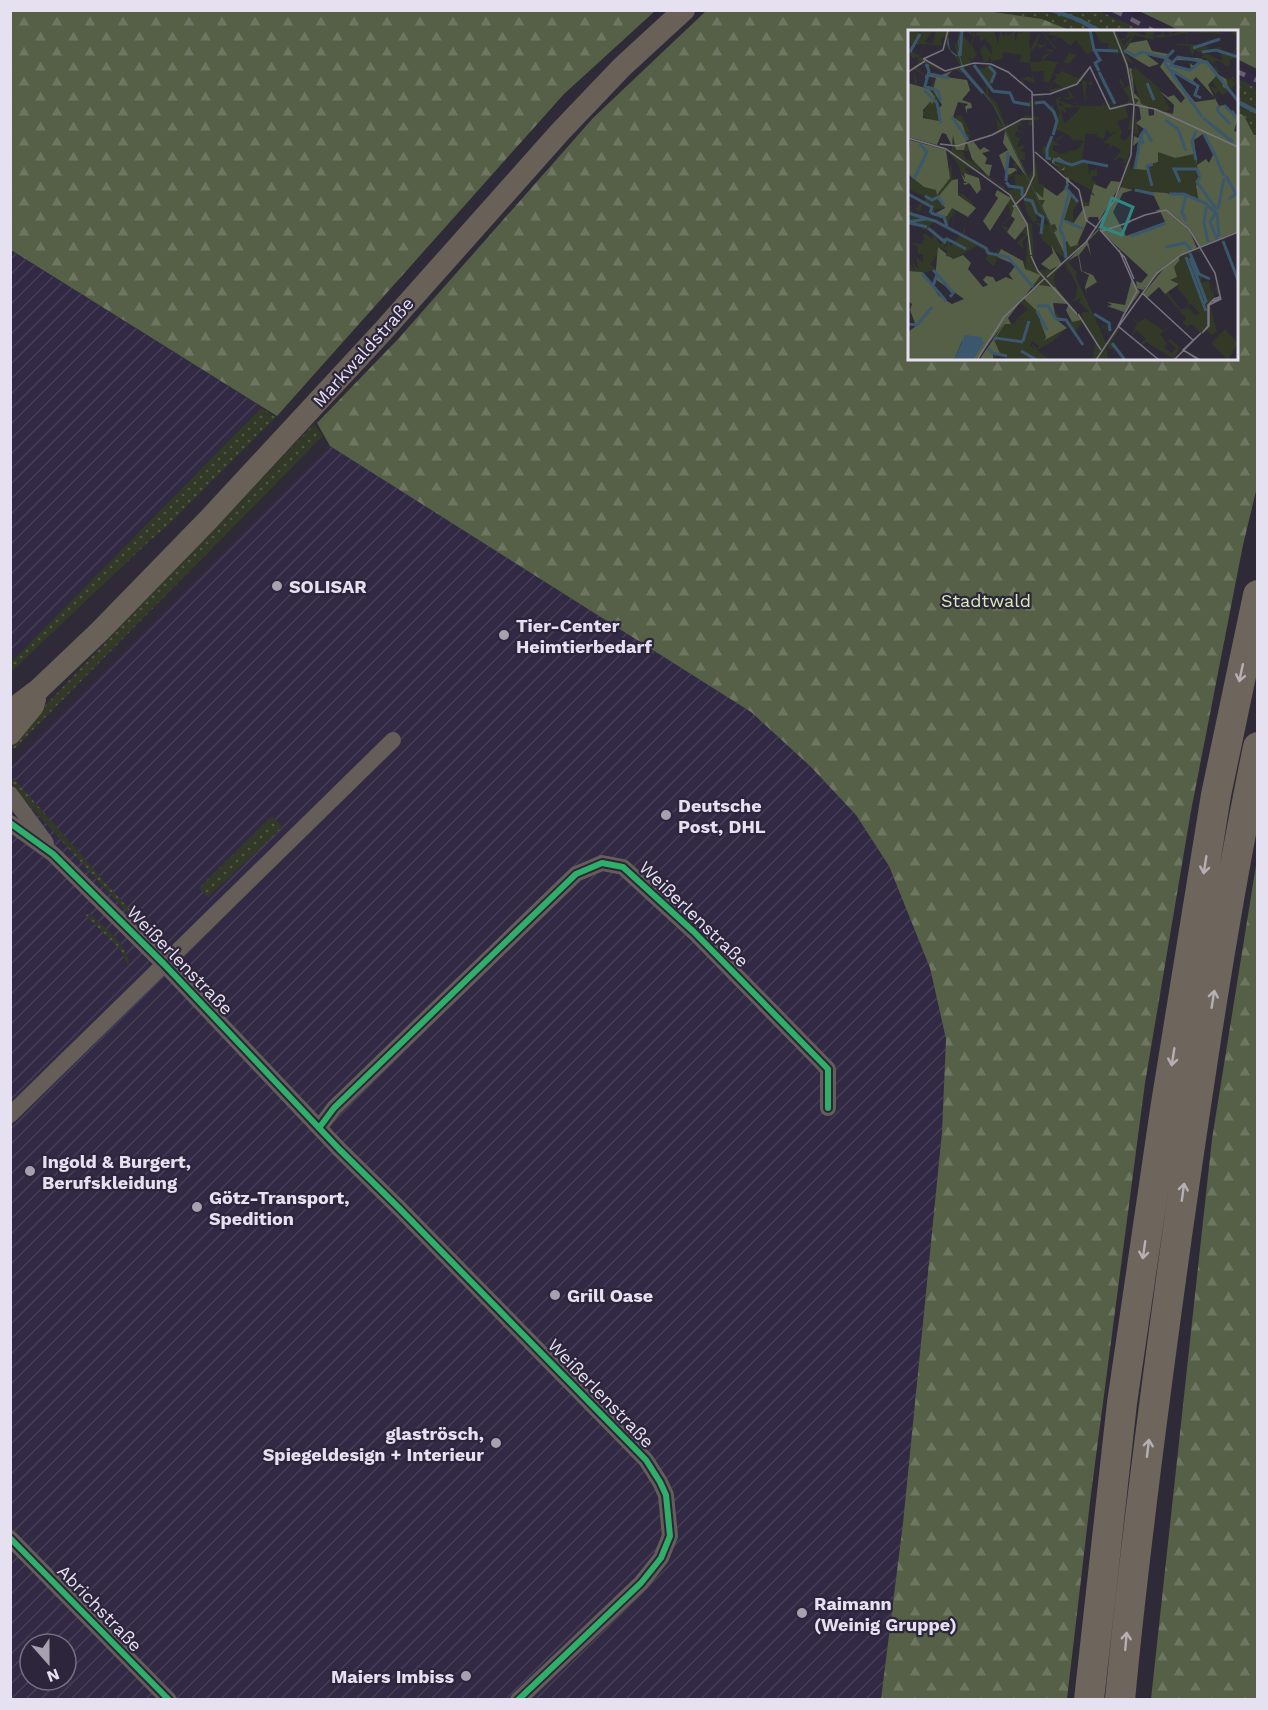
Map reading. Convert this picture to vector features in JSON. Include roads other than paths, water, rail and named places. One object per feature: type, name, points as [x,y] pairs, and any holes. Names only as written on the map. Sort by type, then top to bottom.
[{"type":"highway","points":[[1089,1700],[1122,1403],[1165,1110],[1216,795],[1257,596]]},
{"type":"highway","points":[[1120,1700],[1130,1594],[1152,1416],[1193,1122],[1257,747]]},
{"type":"main road","name":"Markwaldstraße","points":[[10,711],[39,689],[100,631],[266,459],[560,132],[622,67],[684,10]]},
{"type":"main road","name":"Markwaldstraße","points":[[10,734],[33,706],[39,689]]},
{"type":"main road","points":[[10,697],[39,689]]},
{"type":"street","name":"Weißerlenstraße","points":[[164,964],[393,740]]},
{"type":"street","name":"Weißerlenstraße","points":[[10,794],[53,854]]},
{"type":"street","name":"Weißerlenstraße","points":[[11,824],[53,854],[164,964],[319,1128],[646,1460],[660,1482],[666,1495],[670,1536],[661,1558],[641,1584],[518,1700]]},
{"type":"street","name":"Weißerlenstraße","points":[[319,1128],[334,1108],[576,874],[602,863],[624,867],[694,932],[828,1069],[828,1108]]},
{"type":"street","points":[[10,1115],[164,964]]},
{"type":"street","name":"Abrichstraße","points":[[10,1538],[168,1700]]},
{"type":"waterway","points":[[1052,10],[1097,30]]},
{"type":"waterway","points":[[1238,102],[1257,112]]},
{"type":"railway","points":[[1113,10],[1152,30]]},
{"type":"railway","points":[[1238,72],[1258,81]]},
{"type":"place","name":"SOLISAR","points":[[277,586]]},
{"type":"place","name":"Tier-Center Heimtierbedarf","points":[[504,635]]},
{"type":"place","name":"Deutsche Post, DHL","points":[[666,815]]},
{"type":"place","name":"Ingold & Burgert, Berufskleidung","points":[[30,1171]]},
{"type":"place","name":"Götz-Transport, Spedition","points":[[197,1207]]},
{"type":"place","name":"Grill Oase","points":[[555,1295]]},
{"type":"place","name":"glaströsch, Spiegeldesign + Interieur","points":[[496,1443]]},
{"type":"place","name":"Raimann (Weinig Gruppe)","points":[[802,1613]]},
{"type":"place","name":"Maiers Imbiss","points":[[466,1676]]},
{"type":"park label","name":"Stadtwald","points":[[986,600]]}]
